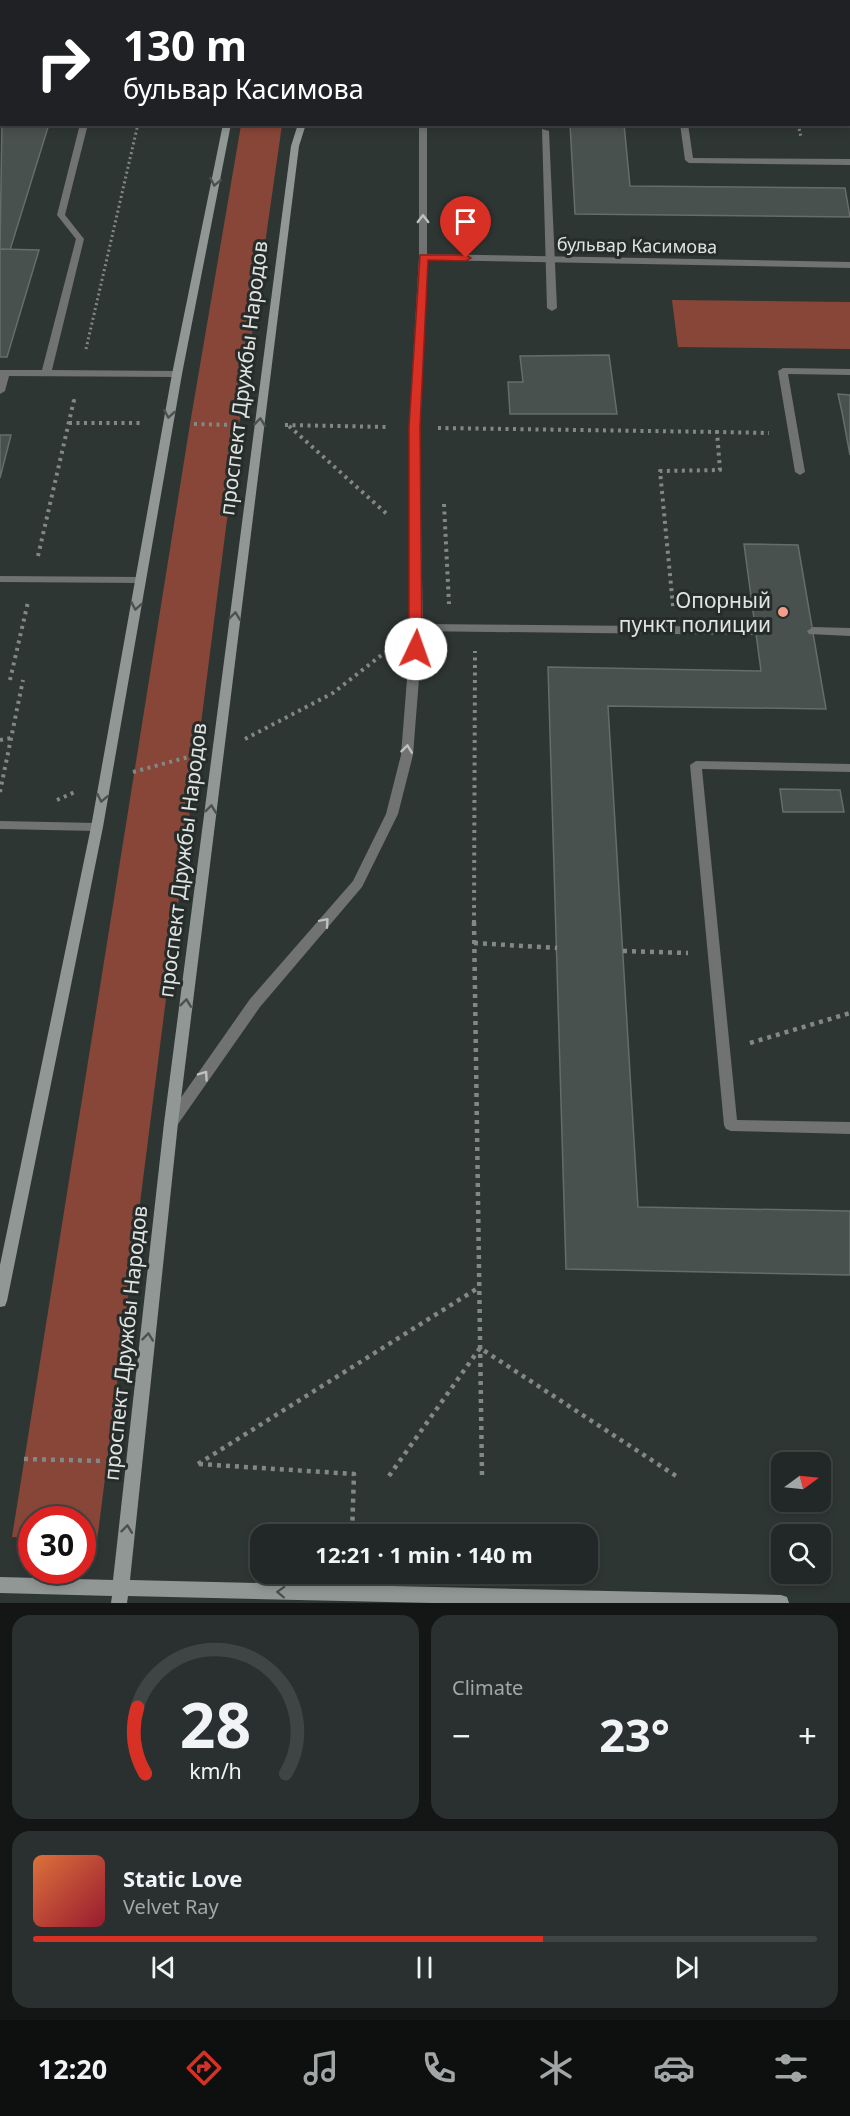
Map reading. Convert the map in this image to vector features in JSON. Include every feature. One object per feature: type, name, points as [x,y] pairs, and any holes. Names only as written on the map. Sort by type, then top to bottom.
[{"type":"street","points":[[46,374],[80,239],[61,215],[83,126]]},
{"type":"street","points":[[0,1301],[97,827],[177,374],[227,126]]},
{"type":"street","name":"проспект Дружбы Народов","points":[[120,1595],[171,1123],[295,146],[301,126]]},
{"type":"street","points":[[171,1123],[255,1003],[358,884],[392,814],[407,755],[417,628],[414,427],[423,257],[423,126]]},
{"type":"street","points":[[684,126],[689,160],[850,162]]},
{"type":"street","points":[[545,131],[552,308]]},
{"type":"street","name":"бульвар Касимова","points":[[423,257],[850,266]]},
{"type":"street","points":[[800,472],[783,371],[850,372]]},
{"type":"street","points":[[0,391],[2,374],[177,374]]},
{"type":"street","points":[[0,579],[141,580]]},
{"type":"street","points":[[417,628],[756,631]]},
{"type":"street","points":[[813,631],[850,632]]},
{"type":"street","points":[[850,768],[696,765],[730,1125],[850,1128]]},
{"type":"street","points":[[0,825],[97,827]]},
{"type":"street","points":[[0,1585],[120,1595],[781,1603]]},
{"type":"path","points":[[10,680],[138,126]]},
{"type":"path","points":[[441,416],[441,440]]},
{"type":"path","points":[[69,423],[145,423]]},
{"type":"path","points":[[190,424],[239,425]]},
{"type":"path","points":[[280,425],[794,433]]},
{"type":"path","points":[[288,425],[447,569]]},
{"type":"path","points":[[675,630],[660,471],[720,470],[717,432]]},
{"type":"path","points":[[444,498],[450,620],[475,628],[474,943],[477,1288],[482,1475]]},
{"type":"path","points":[[0,792],[23,680]]},
{"type":"path","points":[[0,740],[11,738]]},
{"type":"path","points":[[474,943],[557,948]]},
{"type":"path","points":[[623,951],[714,954]]},
{"type":"path","points":[[723,1052],[850,1013]]},
{"type":"path","points":[[352,1524],[354,1474],[198,1464],[477,1288]]},
{"type":"path","points":[[389,1476],[480,1348]]},
{"type":"path","points":[[480,1348],[676,1476]]},
{"type":"path","points":[[24,1459],[106,1461]]},
{"type":"shaded area","points":[[241,126],[282,126],[239,425],[97,1541],[96,1506],[18,1506],[18,1537],[12,1537],[190,424]]},
{"type":"shaded area","points":[[672,300],[850,302],[850,349],[678,347]]},
{"type":"building","points":[[2,126],[48,126],[10,250],[0,249]]},
{"type":"building","points":[[570,126],[624,126],[630,186],[845,188],[850,217],[575,214]]},
{"type":"building","points":[[0,249],[39,250],[7,357],[0,357]]},
{"type":"building","points":[[609,355],[617,414],[510,414],[508,382],[523,382],[520,356]]},
{"type":"building","points":[[838,394],[850,395],[850,455],[842,412]]},
{"type":"building","points":[[0,435],[11,435],[0,478]]},
{"type":"building","points":[[744,544],[798,545],[826,709],[608,706],[638,1207],[850,1211],[850,1275],[566,1269],[548,667],[761,671]]},
{"type":"building","points":[[780,789],[840,790],[844,812],[783,812]]},
{"type":"place","name":"Опорный пункт полиции","points":[[783,612]]},
{"type":"route","points":[[416,649],[414,427],[423,257],[466,258]]}]
